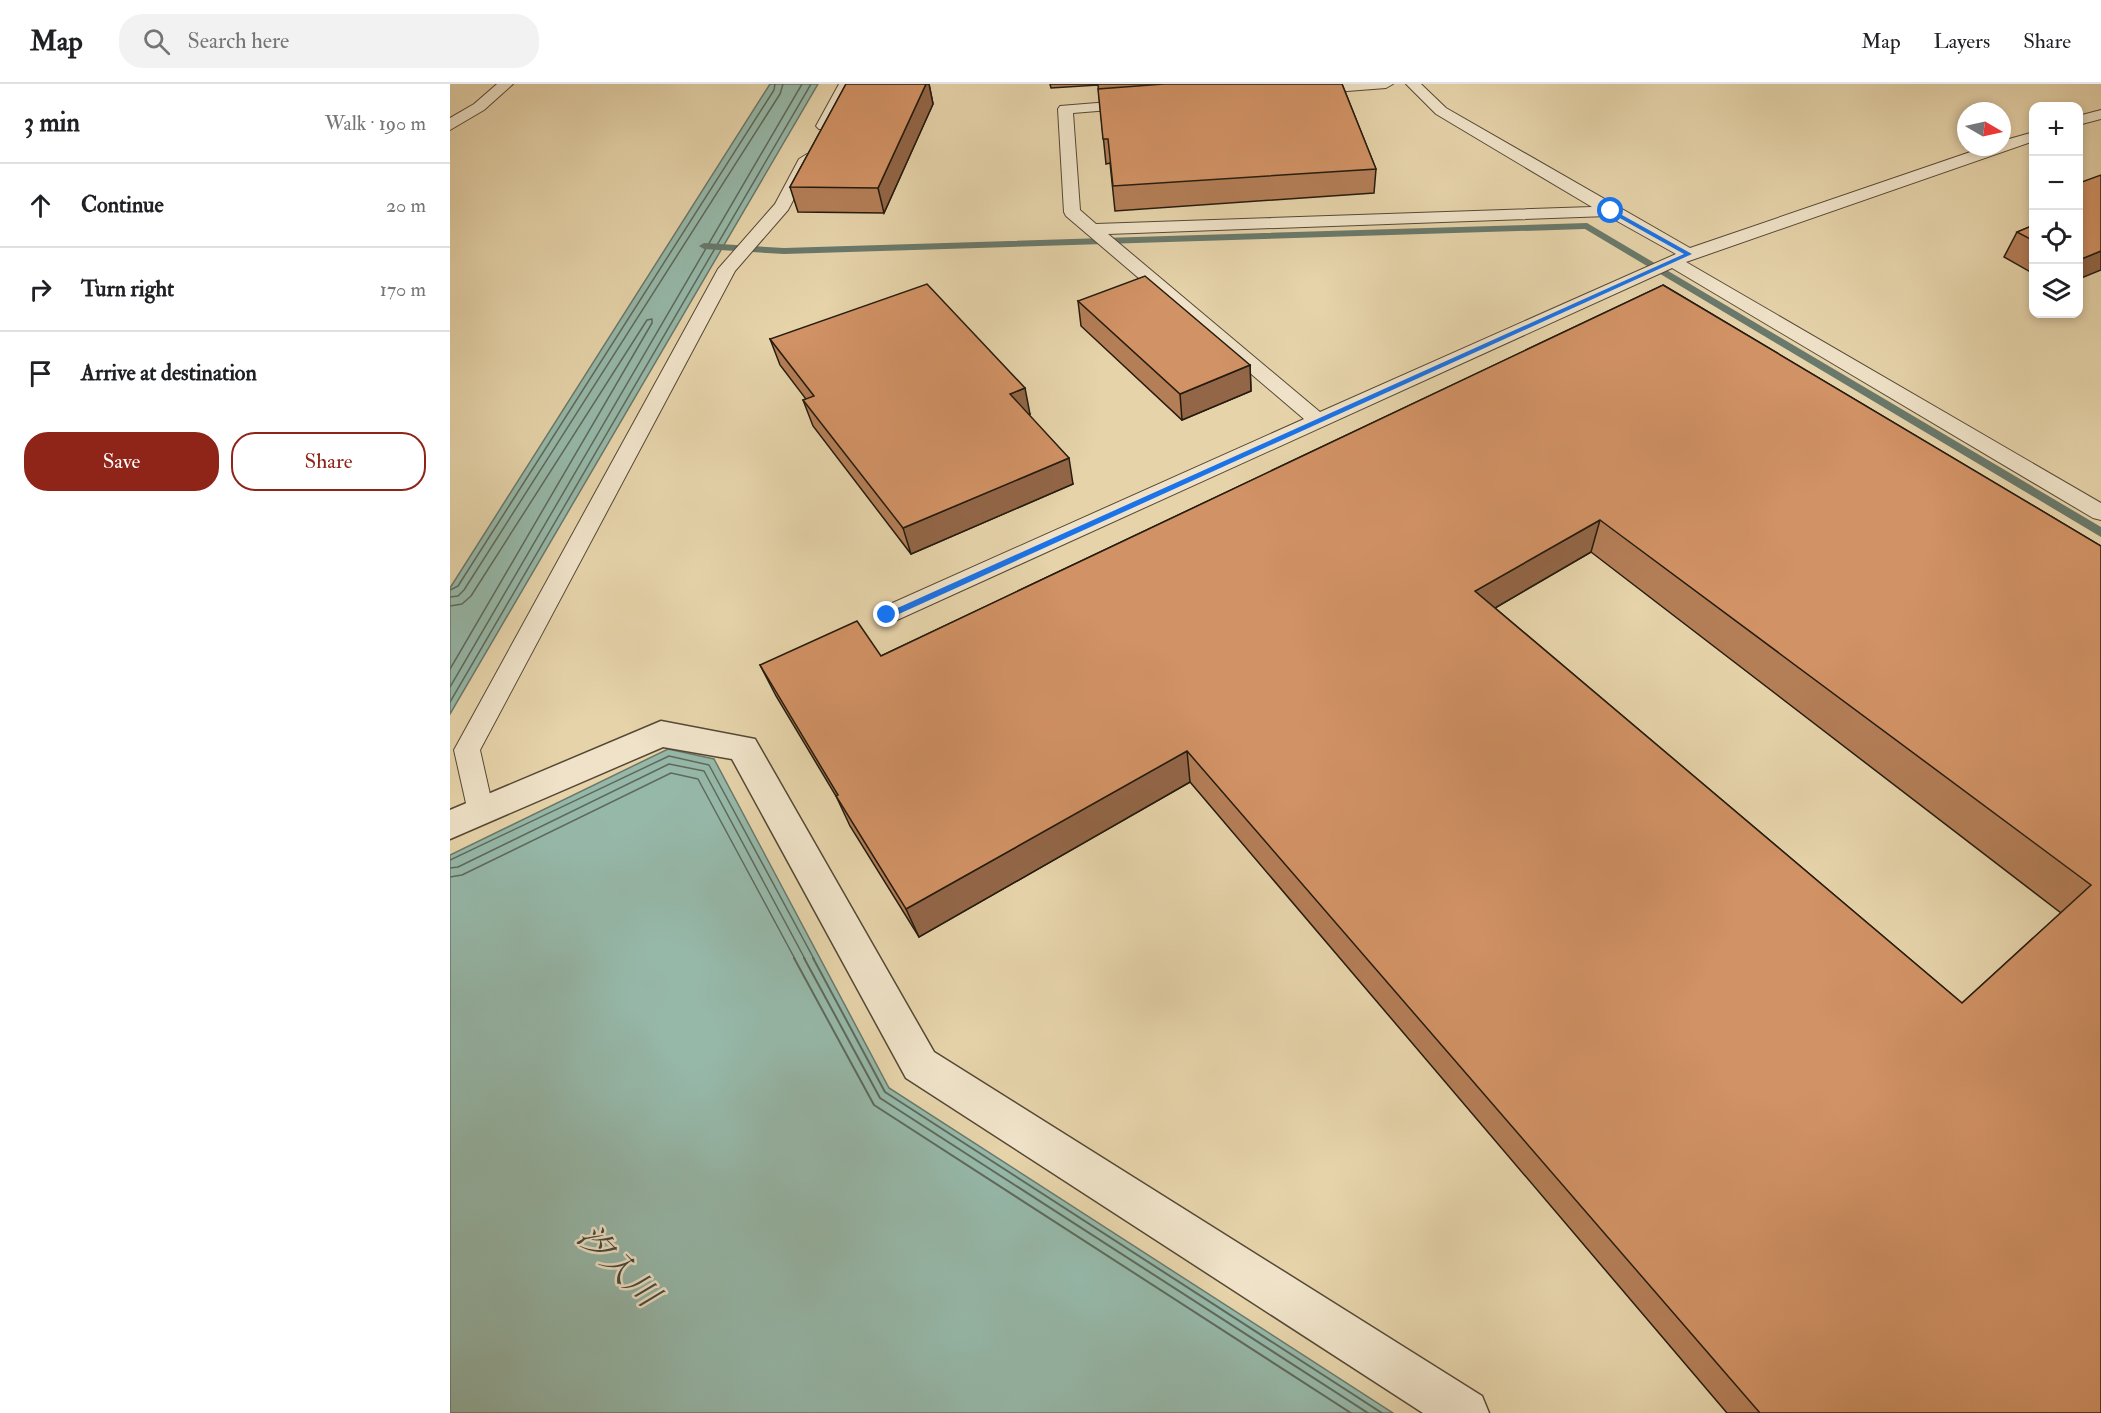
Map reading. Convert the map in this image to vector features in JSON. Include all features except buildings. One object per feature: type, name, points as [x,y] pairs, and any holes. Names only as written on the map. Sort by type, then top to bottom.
[{"type":"street","points":[[466,818],[661,734],[743,748],[920,1065],[1465,1413]]},
{"type":"lane","points":[[450,125],[479,107],[506,84]]},
{"type":"lane","points":[[466,818],[467,750],[727,269],[782,206],[846,84]]},
{"type":"lane","points":[[1291,92],[1386,84]]},
{"type":"lane","points":[[1413,84],[1441,111],[1611,211],[1681,258],[2101,513]]},
{"type":"lane","points":[[1148,103],[1065,109],[1072,212],[1319,422]]},
{"type":"lane","points":[[2083,120],[2101,114]]},
{"type":"lane","points":[[2011,144],[2029,138]]},
{"type":"lane","points":[[887,615],[1681,258],[1975,156]]},
{"type":"lane","points":[[1093,229],[1611,211]]},
{"type":"water","points":[[770,84],[818,84],[450,714],[450,588]]},
{"type":"water","name":"汐入川","points":[[668,749],[714,759],[889,1088],[1393,1413],[450,1413],[450,855]]},
{"type":"waterway","points":[[704,246],[784,251],[1587,226],[2101,533]]},
{"type":"route","points":[[887,615],[1689,254],[1611,211]]}]
